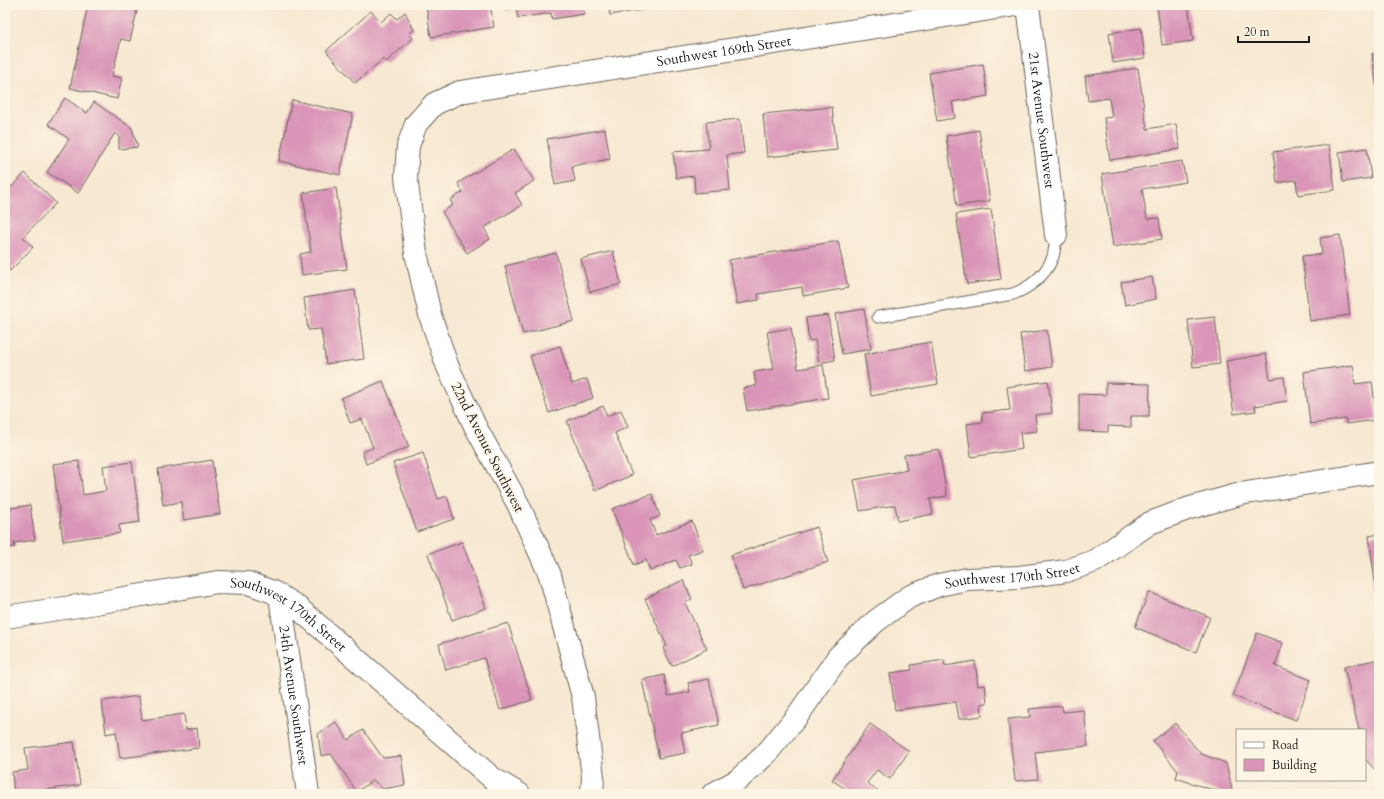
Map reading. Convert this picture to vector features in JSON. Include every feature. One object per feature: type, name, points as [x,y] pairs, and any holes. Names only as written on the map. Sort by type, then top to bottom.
[{"type":"street","name":"Southwest 169th Street","points":[[434,104],[460,92],[1016,5]]},
{"type":"street","name":"21st Avenue Southwest","points":[[1028,5],[1056,235]]},
{"type":"street","name":"22nd Avenue Southwest","points":[[434,104],[416,124],[408,146],[406,177],[416,253],[430,315],[447,365],[472,419],[518,504],[550,575],[583,697],[593,777],[592,794]]},
{"type":"street","name":"Southwest 170th Street","points":[[713,794],[738,780],[766,754],[798,715],[838,657],[876,621],[909,597],[939,585],[967,579],[1019,578],[1066,571],[1095,561],[1150,523],[1190,508],[1240,494],[1379,472]]},
{"type":"street","name":"Southwest 170th Street","points":[[5,617],[218,582],[248,583],[280,596],[296,606],[492,778],[519,794]]},
{"type":"street","name":"24th Avenue Southwest","points":[[280,596],[308,794]]},
{"type":"lane","points":[[878,317],[1013,294],[1025,289],[1036,281],[1053,259],[1056,235]]},
{"type":"building","points":[[88,5],[113,5],[137,11],[130,41],[121,39],[112,76],[122,78],[117,99],[70,88]]},
{"type":"building","points":[[426,5],[490,5],[494,27],[431,37]]},
{"type":"building","points":[[503,5],[583,5],[584,14],[552,19],[551,13],[518,18],[516,8],[504,10]]},
{"type":"building","points":[[608,5],[667,5],[667,6],[610,15]]},
{"type":"building","points":[[1157,5],[1188,5],[1193,41],[1162,45]]},
{"type":"building","points":[[371,11],[381,22],[391,13],[397,19],[405,12],[414,30],[409,34],[413,38],[386,62],[383,59],[355,83],[326,51]]},
{"type":"building","points":[[1141,28],[1145,58],[1113,63],[1109,33]]},
{"type":"building","points":[[1379,53],[1379,88],[1377,89],[1372,54]]},
{"type":"building","points":[[983,64],[988,96],[952,102],[955,118],[937,121],[929,73]]},
{"type":"building","points":[[1138,68],[1147,129],[1176,124],[1180,149],[1110,160],[1104,118],[1112,117],[1109,98],[1088,101],[1085,76]]},
{"type":"building","points":[[65,98],[87,113],[94,102],[132,128],[138,147],[119,149],[119,136],[115,133],[78,193],[47,172],[69,139],[48,124]]},
{"type":"building","points":[[292,100],[353,114],[340,175],[279,161]]},
{"type":"building","points":[[832,107],[837,150],[767,157],[763,114]]},
{"type":"building","points":[[740,119],[744,153],[727,155],[730,190],[695,193],[694,176],[676,178],[673,152],[709,149],[706,122]]},
{"type":"building","points":[[605,129],[610,159],[572,166],[575,181],[555,185],[547,139]]},
{"type":"building","points":[[979,130],[990,201],[957,206],[946,136]]},
{"type":"building","points":[[1329,145],[1335,190],[1298,195],[1296,180],[1277,183],[1273,152]]},
{"type":"building","points":[[1367,148],[1371,178],[1343,182],[1339,152]]},
{"type":"building","points":[[514,149],[534,181],[515,193],[522,205],[484,228],[490,239],[467,253],[442,212],[453,205],[450,200],[463,192],[458,183]]},
{"type":"building","points":[[1182,161],[1186,182],[1142,189],[1147,219],[1159,218],[1162,239],[1113,247],[1102,174]]},
{"type":"building","points":[[25,173],[56,203],[23,237],[33,247],[10,271],[5,266],[5,194]]},
{"type":"building","points":[[336,188],[347,269],[302,275],[300,254],[311,252],[303,193]]},
{"type":"building","points":[[991,209],[1001,279],[967,284],[956,214]]},
{"type":"building","points":[[1340,235],[1350,315],[1310,321],[1302,256],[1322,254],[1320,238]]},
{"type":"building","points":[[838,241],[848,288],[803,296],[802,287],[758,294],[759,300],[737,304],[729,260]]},
{"type":"building","points":[[613,251],[621,284],[590,292],[581,259]]},
{"type":"building","points":[[556,253],[574,321],[523,334],[505,266]]},
{"type":"building","points":[[1152,277],[1156,299],[1125,305],[1121,282]]},
{"type":"building","points":[[355,290],[364,359],[326,364],[321,329],[308,330],[304,298]]},
{"type":"building","points":[[864,309],[871,349],[842,354],[835,314]]},
{"type":"building","points":[[828,315],[835,360],[819,363],[815,340],[809,341],[806,318]]},
{"type":"building","points":[[1215,317],[1220,364],[1193,367],[1188,320]]},
{"type":"building","points":[[791,328],[798,369],[823,365],[828,398],[747,411],[743,388],[756,386],[754,372],[774,369],[767,332]]},
{"type":"building","points":[[1047,330],[1052,367],[1025,371],[1020,334]]},
{"type":"building","points":[[931,342],[938,384],[871,396],[864,354]]},
{"type":"building","points":[[560,346],[572,384],[587,379],[593,398],[549,413],[530,356]]},
{"type":"building","points":[[1266,354],[1270,379],[1284,377],[1287,401],[1255,406],[1256,411],[1234,414],[1226,361]]},
{"type":"building","points":[[1353,365],[1355,384],[1372,382],[1377,420],[1346,424],[1346,419],[1310,424],[1304,372]]},
{"type":"building","points":[[383,381],[409,447],[366,464],[362,452],[373,448],[362,419],[350,423],[341,398]]},
{"type":"building","points":[[1048,381],[1052,413],[1035,415],[1037,431],[1020,433],[1022,449],[971,457],[967,424],[983,422],[982,413],[1010,410],[1007,387]]},
{"type":"building","points":[[1106,383],[1150,384],[1149,416],[1131,416],[1131,427],[1108,426],[1108,432],[1079,431],[1079,394],[1106,395]]},
{"type":"building","points":[[603,406],[607,416],[621,410],[628,427],[615,433],[632,475],[595,491],[567,421]]},
{"type":"building","points":[[939,449],[947,496],[930,499],[933,514],[898,521],[895,505],[860,511],[854,480],[907,470],[904,455]]},
{"type":"building","points":[[423,453],[438,499],[447,496],[454,519],[417,532],[393,463]]},
{"type":"building","points":[[212,460],[220,514],[184,520],[181,502],[163,505],[158,469]]},
{"type":"building","points":[[79,461],[83,495],[106,491],[103,466],[132,462],[140,522],[119,525],[120,533],[63,541],[53,464]]},
{"type":"building","points":[[652,494],[660,516],[650,520],[656,535],[692,521],[703,550],[688,555],[692,564],[680,568],[676,560],[650,571],[646,560],[634,565],[612,509]]},
{"type":"building","points":[[30,505],[35,540],[14,543],[15,547],[5,548],[5,509]]},
{"type":"building","points":[[817,527],[828,562],[743,590],[731,555]]},
{"type":"building","points":[[1379,534],[1379,605],[1378,606],[1369,536]]},
{"type":"building","points":[[462,542],[486,608],[452,620],[428,554]]},
{"type":"building","points":[[683,580],[692,599],[685,603],[707,649],[672,666],[663,648],[667,646],[645,599]]},
{"type":"building","points":[[1149,592],[1210,617],[1196,652],[1135,627]]},
{"type":"building","points":[[508,623],[532,700],[500,710],[484,658],[446,670],[439,644]]},
{"type":"building","points":[[1257,633],[1283,643],[1275,666],[1311,680],[1296,720],[1233,696]]},
{"type":"building","points":[[1379,659],[1379,774],[1366,760],[1366,729],[1359,729],[1344,667]]},
{"type":"building","points":[[944,660],[945,666],[975,661],[978,686],[985,685],[987,703],[981,704],[982,716],[959,719],[956,702],[895,710],[890,673],[912,670],[911,665]]},
{"type":"building","points":[[664,675],[668,696],[690,692],[688,683],[709,679],[719,725],[681,733],[685,753],[659,758],[642,680]]},
{"type":"building","points":[[139,696],[142,720],[184,714],[186,730],[197,728],[199,748],[120,758],[116,732],[106,734],[102,701]]},
{"type":"building","points":[[1062,706],[1063,712],[1084,710],[1088,746],[1035,752],[1038,779],[1015,781],[1008,719],[1030,717],[1029,709]]},
{"type":"building","points":[[336,722],[348,740],[363,730],[383,758],[401,756],[405,785],[383,789],[373,780],[357,792],[331,754],[321,756],[318,734]]},
{"type":"building","points":[[1175,723],[1201,754],[1226,763],[1233,794],[1225,794],[1176,778],[1178,771],[1153,741]]},
{"type":"building","points":[[870,724],[909,751],[890,779],[877,770],[867,783],[880,792],[879,794],[853,794],[832,780]]},
{"type":"building","points":[[74,742],[80,785],[14,794],[12,772],[28,770],[25,748]]}]
